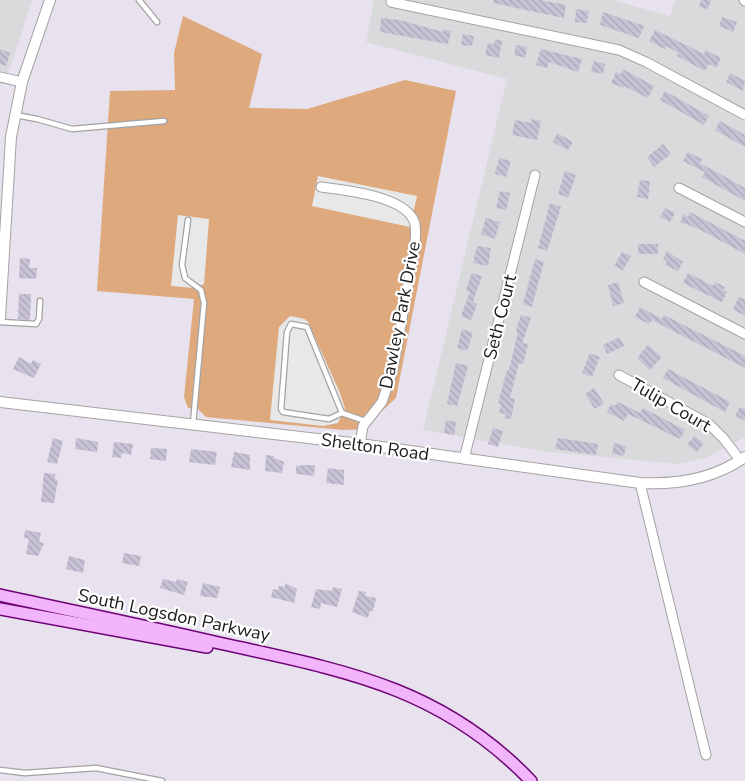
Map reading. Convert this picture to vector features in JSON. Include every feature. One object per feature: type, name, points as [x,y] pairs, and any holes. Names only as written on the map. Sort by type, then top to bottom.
[{"type":"main road","name":"South Logsdon Parkway","points":[[0,595],[294,659],[339,670],[400,690],[444,712],[496,748],[531,781]]},
{"type":"main road","name":"South Logsdon Parkway","points":[[0,609],[293,664],[339,670]]},
{"type":"street","points":[[0,320],[9,160],[14,115],[22,82],[50,0]]},
{"type":"street","points":[[391,2],[619,50],[646,62],[745,115]]},
{"type":"street","points":[[0,77],[22,82]]},
{"type":"street","name":"Seth Court","points":[[464,459],[535,175]]},
{"type":"street","name":"Dawley Park Drive","points":[[321,187],[391,201],[408,212],[416,227],[415,245],[393,370],[382,402],[365,421],[360,444]]},
{"type":"street","points":[[679,188],[745,222]]},
{"type":"street","points":[[644,282],[745,334]]},
{"type":"street","name":"Tulip Court","points":[[619,375],[709,424],[742,459]]},
{"type":"street","name":"Shelton Road","points":[[0,402],[360,444],[640,483],[669,483],[701,478],[742,459]]},
{"type":"street","points":[[640,483],[706,755]]},
{"type":"lane","points":[[139,0],[157,22]]},
{"type":"lane","points":[[14,115],[37,119],[72,129],[164,121]]},
{"type":"lane","points":[[188,220],[182,265],[185,278],[201,290],[204,302],[193,424]]},
{"type":"lane","points":[[0,320],[36,324],[39,320],[40,300]]},
{"type":"lane","points":[[342,413],[307,327],[292,324],[287,332],[281,409],[283,412],[329,419],[342,413],[365,421]]},
{"type":"lane","points":[[0,770],[25,773],[96,768],[162,781]]},
{"type":"shaded area","points":[[0,0],[32,0],[11,66],[0,86]]},
{"type":"shaded area","points":[[374,0],[612,0],[670,16],[675,0],[745,0],[745,437],[705,458],[678,464],[548,452],[423,430],[507,79],[366,42]]},
{"type":"shaded area","points":[[183,16],[262,54],[249,108],[307,109],[405,80],[456,91],[396,398],[370,422],[367,429],[343,430],[206,417],[198,409],[188,408],[184,397],[194,299],[97,291],[110,91],[175,90],[174,53]]},
{"type":"shaded area","points":[[318,176],[417,196],[410,227],[312,206]]},
{"type":"shaded area","points":[[178,215],[209,219],[204,284],[194,288],[171,286]]},
{"type":"shaded area","points":[[290,316],[305,319],[308,322],[340,393],[345,408],[338,423],[323,426],[270,420],[279,327]]},
{"type":"building","points":[[494,0],[540,0],[566,5],[564,18],[493,3]]},
{"type":"building","points":[[701,0],[711,0],[708,9],[699,7]]},
{"type":"building","points":[[576,9],[589,11],[587,23],[575,22]]},
{"type":"building","points":[[603,12],[644,26],[639,38],[600,25]]},
{"type":"building","points":[[722,17],[737,22],[733,32],[719,26]]},
{"type":"building","points":[[381,18],[399,20],[443,32],[444,29],[451,31],[448,44],[380,32]]},
{"type":"building","points":[[655,30],[704,54],[706,50],[721,58],[716,68],[709,64],[705,71],[677,56],[679,53],[666,46],[665,49],[649,41]]},
{"type":"building","points":[[463,34],[474,36],[472,46],[461,45]]},
{"type":"building","points":[[495,39],[502,41],[499,58],[485,55],[488,43],[494,44]]},
{"type":"building","points":[[516,45],[527,47],[525,58],[514,55]]},
{"type":"building","points":[[0,49],[10,53],[6,66],[0,64]]},
{"type":"building","points":[[541,49],[582,59],[578,72],[549,62],[547,68],[536,65]]},
{"type":"building","points":[[594,61],[605,64],[603,74],[591,72]]},
{"type":"building","points":[[623,69],[654,86],[648,98],[624,86],[623,88],[611,83],[616,72],[621,74]]},
{"type":"building","points":[[730,73],[745,81],[743,91],[726,82]]},
{"type":"building","points":[[665,91],[709,116],[704,125],[660,100]]},
{"type":"building","points":[[532,119],[541,121],[537,140],[512,135],[515,120],[531,123]]},
{"type":"building","points":[[720,121],[745,135],[745,147],[715,130]]},
{"type":"building","points":[[557,133],[573,142],[568,150],[553,142]]},
{"type":"building","points":[[663,144],[671,154],[654,167],[647,157]]},
{"type":"building","points":[[688,152],[702,159],[700,163],[745,188],[745,201],[702,177],[705,172],[683,161]]},
{"type":"building","points":[[499,158],[511,161],[506,177],[495,174]]},
{"type":"building","points":[[565,171],[576,175],[568,198],[558,194]]},
{"type":"building","points":[[640,180],[650,181],[648,199],[637,197]]},
{"type":"building","points":[[500,191],[510,193],[506,210],[496,208]]},
{"type":"building","points":[[550,203],[561,207],[547,251],[538,248]]},
{"type":"building","points":[[665,208],[675,213],[670,222],[660,217]]},
{"type":"building","points":[[690,212],[745,241],[745,254],[699,229],[680,222],[684,214],[688,217]]},
{"type":"building","points":[[486,218],[500,222],[495,239],[481,234]]},
{"type":"building","points":[[638,244],[658,244],[658,254],[638,254]]},
{"type":"building","points":[[477,246],[491,248],[488,266],[473,263]]},
{"type":"building","points":[[667,251],[683,262],[678,271],[665,265],[667,261],[663,259]]},
{"type":"building","points":[[622,252],[631,256],[623,270],[614,266]]},
{"type":"building","points":[[20,258],[30,259],[29,268],[37,268],[36,279],[19,278]]},
{"type":"building","points":[[535,259],[544,262],[532,307],[523,304]]},
{"type":"building","points":[[472,273],[482,276],[473,302],[477,304],[471,320],[461,316],[470,292],[466,290]]},
{"type":"building","points":[[688,273],[713,286],[715,282],[725,287],[723,290],[727,292],[722,302],[683,283]]},
{"type":"building","points":[[618,282],[624,303],[613,306],[608,285]]},
{"type":"building","points":[[19,294],[31,294],[30,320],[18,319]]},
{"type":"building","points":[[739,297],[745,300],[745,316],[733,309]]},
{"type":"building","points":[[640,307],[662,319],[664,315],[745,356],[745,368],[652,320],[649,324],[635,317]]},
{"type":"building","points":[[521,315],[531,318],[522,343],[528,344],[523,364],[519,363],[510,398],[515,399],[511,419],[505,418],[506,414],[499,413],[501,404],[498,403],[507,370],[509,370]]},
{"type":"building","points":[[462,329],[473,333],[467,351],[457,348]]},
{"type":"building","points":[[620,337],[624,346],[607,354],[603,345]]},
{"type":"building","points":[[648,345],[662,357],[650,370],[637,358]]},
{"type":"building","points":[[590,353],[600,357],[592,377],[582,373]]},
{"type":"building","points":[[19,357],[31,364],[33,360],[41,364],[34,378],[13,369]]},
{"type":"building","points":[[456,363],[468,366],[457,406],[447,404]]},
{"type":"building","points":[[668,369],[730,402],[725,412],[663,378]]},
{"type":"building","points":[[594,388],[604,403],[595,409],[585,394]]},
{"type":"building","points":[[618,402],[640,413],[643,408],[685,430],[680,439],[628,414],[624,421],[607,412],[611,404],[615,406]]},
{"type":"building","points":[[740,407],[745,409],[745,421],[735,416]]},
{"type":"building","points":[[446,420],[456,422],[454,435],[444,433]]},
{"type":"building","points":[[493,428],[503,431],[498,447],[488,444]]},
{"type":"building","points":[[695,436],[704,444],[696,452],[687,444]]},
{"type":"building","points":[[53,438],[63,441],[57,464],[47,462]]},
{"type":"building","points":[[76,438],[98,442],[97,452],[75,449]]},
{"type":"building","points":[[558,438],[598,444],[596,455],[555,449]]},
{"type":"building","points":[[114,442],[133,444],[131,455],[122,453],[121,458],[112,457]]},
{"type":"building","points":[[614,443],[626,446],[624,456],[612,454]]},
{"type":"building","points":[[151,448],[167,449],[166,461],[150,459]]},
{"type":"building","points":[[191,449],[217,452],[215,465],[189,462]]},
{"type":"building","points":[[234,452],[250,455],[250,470],[231,467]]},
{"type":"building","points":[[266,455],[274,456],[274,458],[284,462],[282,473],[265,471]]},
{"type":"building","points":[[315,465],[314,476],[296,474],[296,466]]},
{"type":"building","points":[[328,468],[344,470],[344,485],[326,483]]},
{"type":"building","points":[[44,473],[55,474],[55,479],[58,480],[54,503],[41,502]]},
{"type":"building","points":[[25,530],[41,533],[39,542],[44,543],[38,556],[26,554],[29,539],[24,538]]},
{"type":"building","points":[[124,553],[141,556],[139,566],[122,563]]},
{"type":"building","points":[[69,556],[85,560],[83,573],[66,569]]},
{"type":"building","points":[[163,579],[176,582],[177,579],[188,582],[184,595],[160,588]]},
{"type":"building","points":[[203,583],[220,587],[217,598],[200,596]]},
{"type":"building","points":[[285,583],[297,589],[294,603],[271,597],[273,589],[278,590],[279,586],[285,587]]},
{"type":"building","points":[[333,587],[342,589],[337,607],[321,603],[320,609],[311,607],[316,589],[332,591]]},
{"type":"building","points":[[359,591],[366,592],[365,596],[376,598],[373,611],[370,611],[368,618],[352,612]]}]
